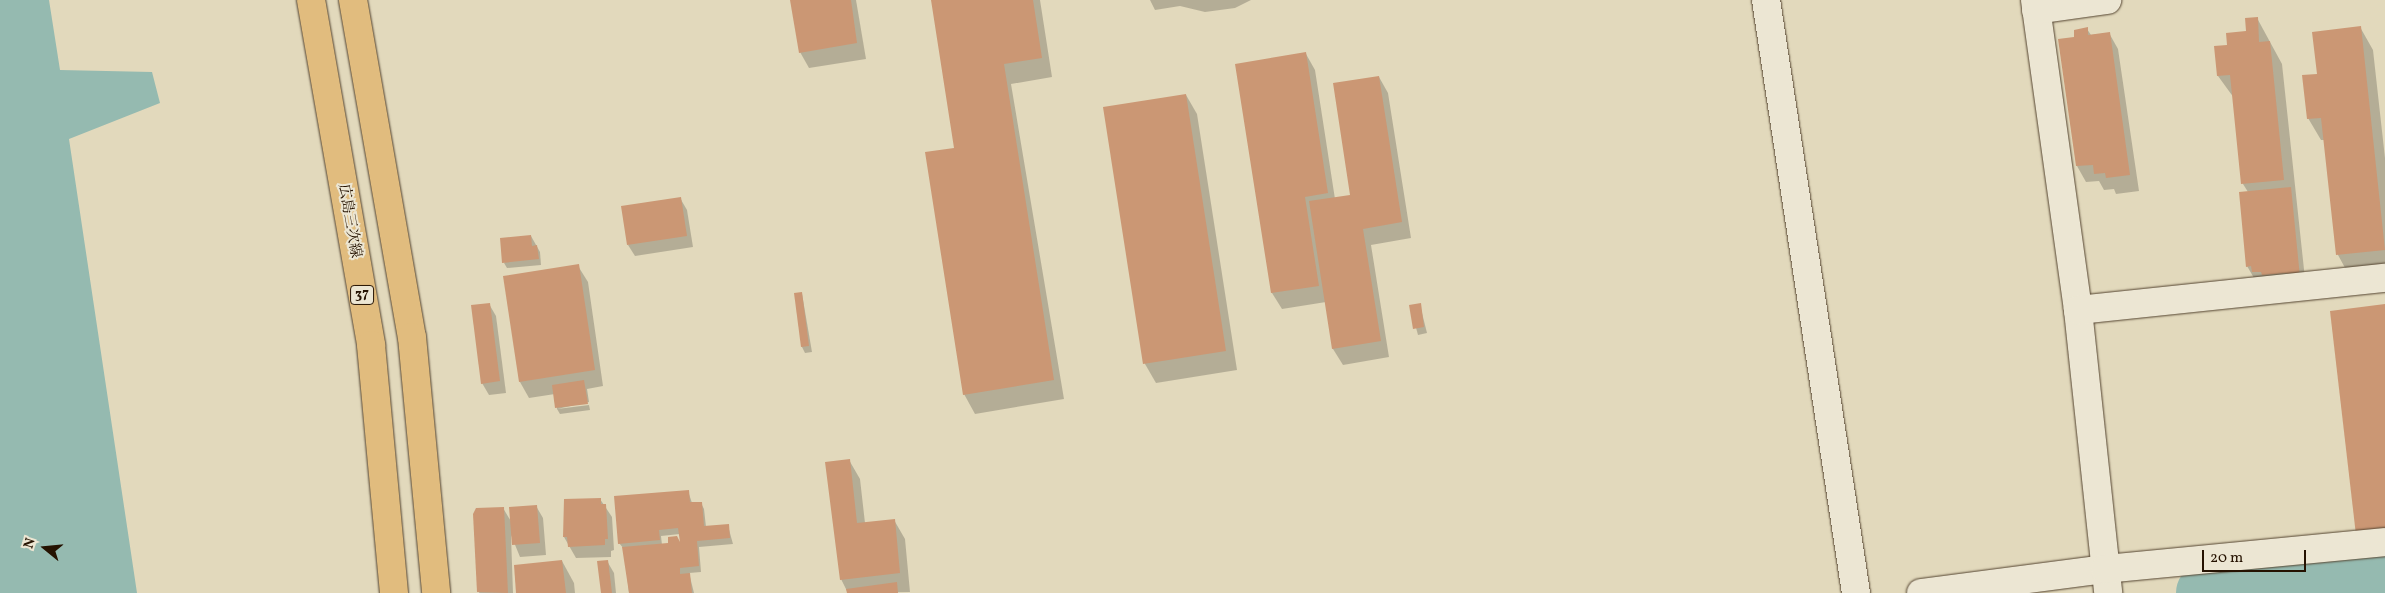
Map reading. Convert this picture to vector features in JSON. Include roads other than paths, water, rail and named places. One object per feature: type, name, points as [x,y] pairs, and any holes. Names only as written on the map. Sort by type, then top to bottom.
[{"type":"main road","name":"広島三次線","points":[[311,0],[371,345],[394,593]]},
{"type":"main road","points":[[354,0],[412,338],[436,593]]},
{"type":"street","points":[[1766,0],[1856,593]]},
{"type":"street","points":[[2106,581],[2078,310],[2036,5],[2107,0]]},
{"type":"street","points":[[2078,310],[2385,278]]},
{"type":"street","points":[[1921,593],[2106,581],[2385,542]]},
{"type":"water","points":[[0,0],[49,0],[60,70],[152,72],[160,103],[69,139],[137,593],[0,593]]},
{"type":"waterway","points":[[2207,593],[2385,575]]}]
